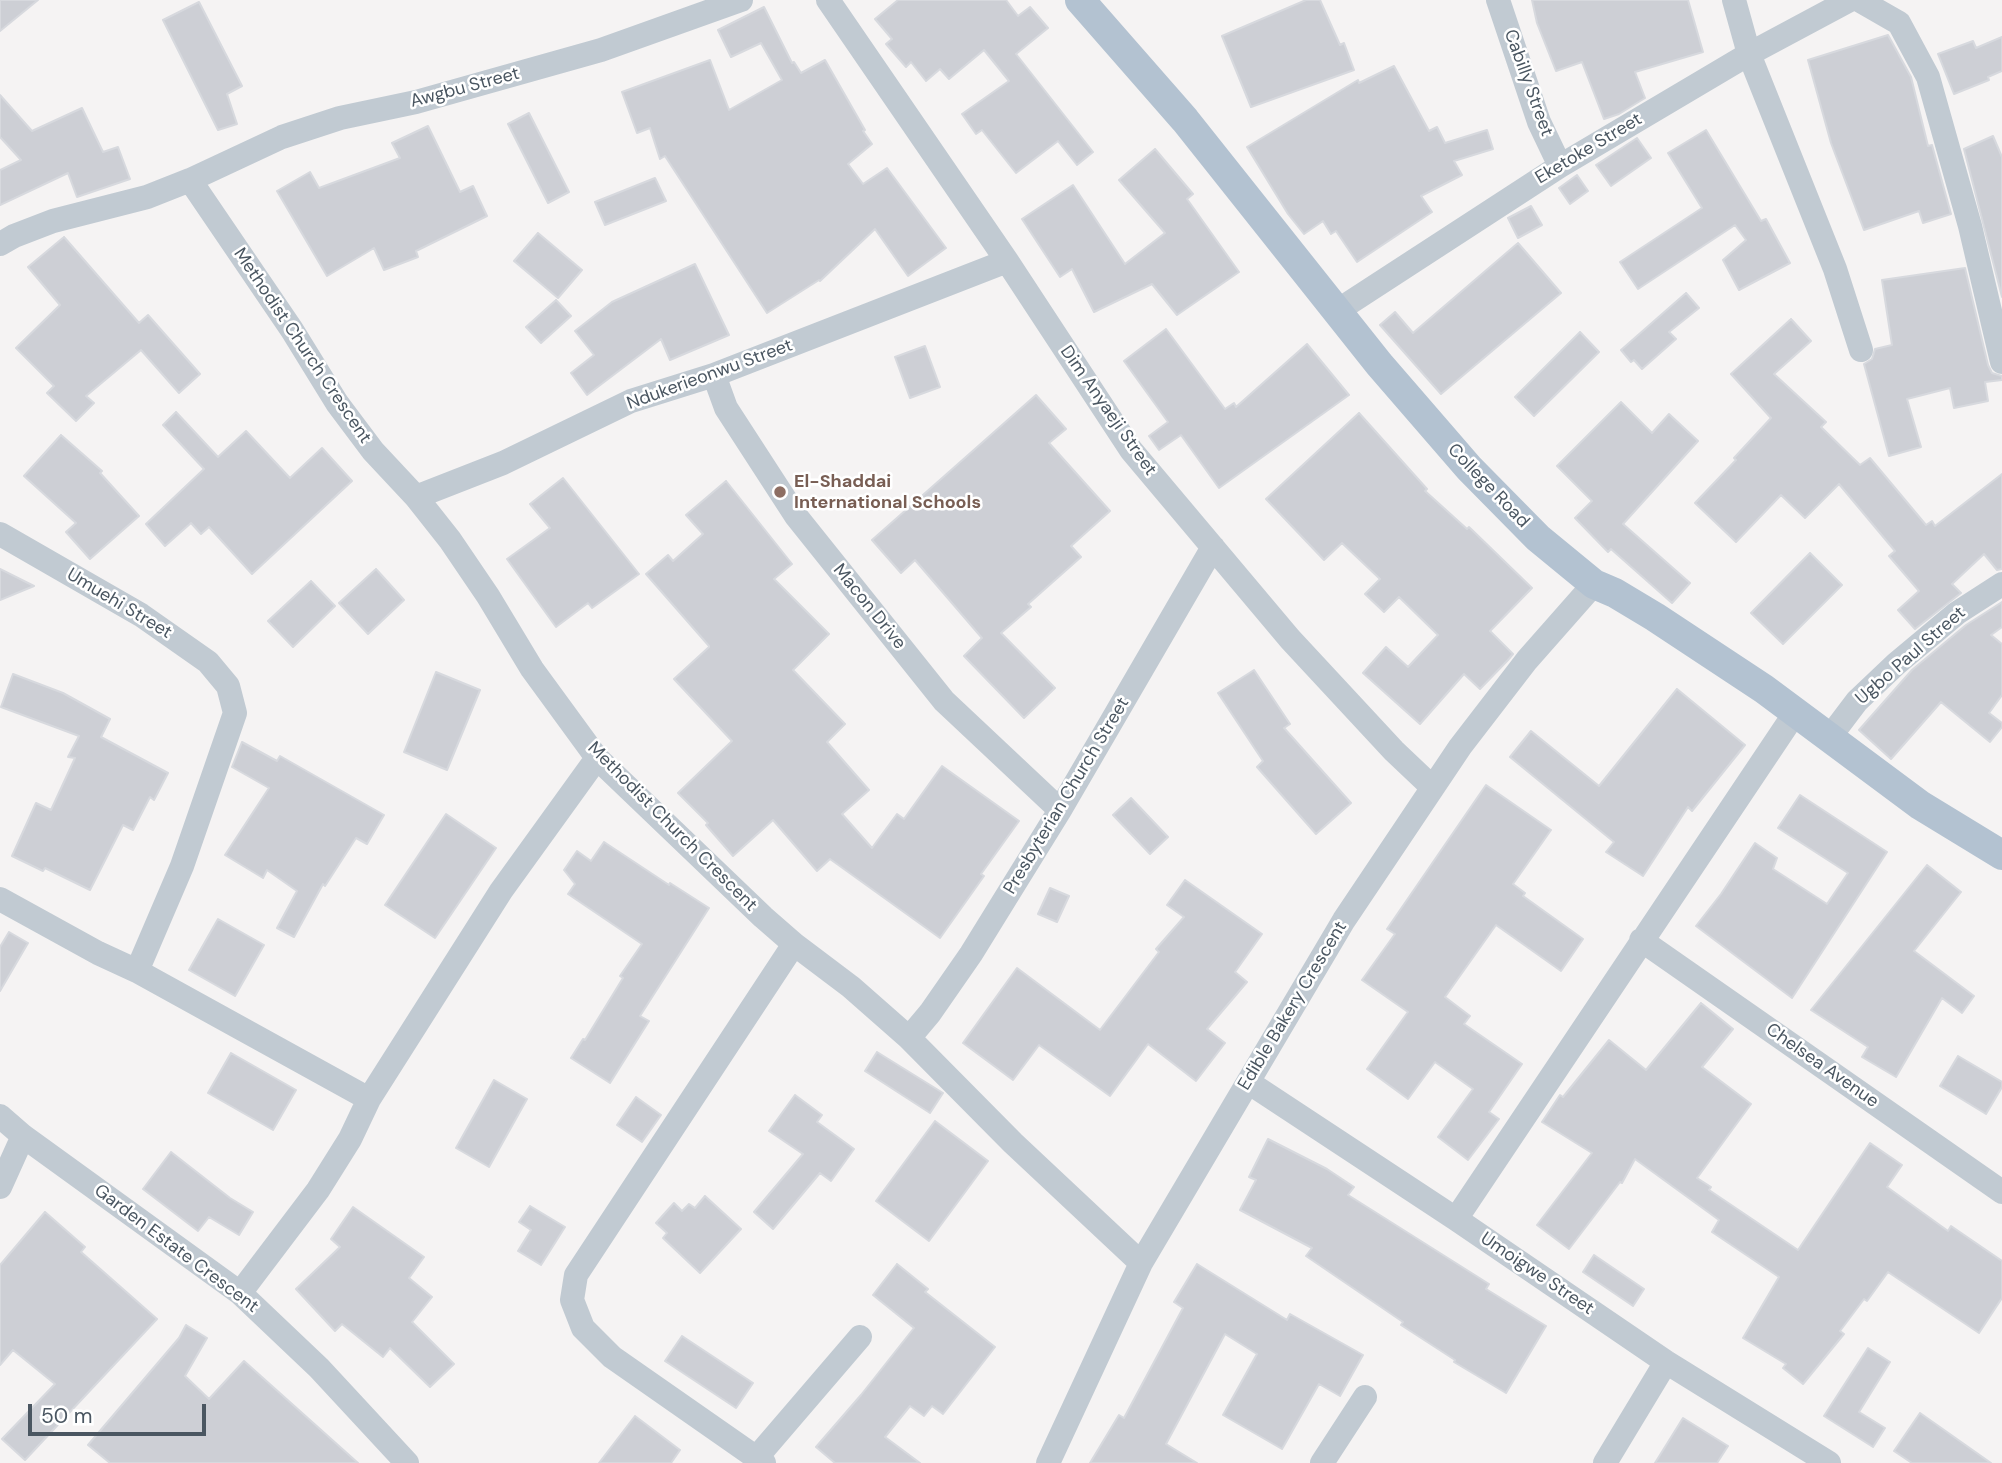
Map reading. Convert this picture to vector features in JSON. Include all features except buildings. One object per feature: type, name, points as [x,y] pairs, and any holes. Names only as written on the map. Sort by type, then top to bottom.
[{"type":"main road","name":"College Road","points":[[1080,0],[1192,129],[1337,311],[1469,468],[1538,538],[1594,584],[1615,593],[1694,642],[1764,689],[1920,805],[2002,855]]},
{"type":"street","name":"Awgbu Street","points":[[190,180],[282,137],[340,118],[416,102],[589,53],[741,0]]},
{"type":"street","name":"Dim Anyaeji Street","points":[[828,0],[1007,261],[1131,450],[1290,639],[1394,751],[1432,787]]},
{"type":"street","name":"Cabilly Street","points":[[1498,0],[1539,122],[1560,166]]},
{"type":"street","points":[[1734,0],[1749,54],[1835,269],[1861,350]]},
{"type":"street","name":"Eketoke Street","points":[[1337,311],[1560,166],[1749,54],[1850,0]]},
{"type":"street","points":[[1859,0],[1899,23],[1928,77],[1970,226],[2002,362]]},
{"type":"street","points":[[0,244],[53,221],[147,197],[190,180]]},
{"type":"street","name":"Methodist Church Crescent","points":[[190,180],[285,319],[337,403],[373,451],[416,497],[450,540],[532,669],[597,758],[794,944],[851,986],[909,1038],[1013,1143],[1141,1262]]},
{"type":"street","name":"Ndukerieonwu Street","points":[[416,497],[503,464],[631,401],[714,375],[1007,261]]},
{"type":"street","name":"Macon Drive","points":[[714,375],[726,408],[796,516],[944,701],[1060,810]]},
{"type":"street","name":"Umuehi Street","points":[[0,534],[141,615],[208,663],[228,686],[235,713],[182,866],[137,971]]},
{"type":"street","name":"Presbyterian Church Street","points":[[909,1038],[971,954],[1060,810],[1213,547]]},
{"type":"street","name":"Edible Bakery Crescent","points":[[1048,1463],[1141,1262],[1344,920],[1432,787],[1527,660],[1594,584]]},
{"type":"street","name":"Ugbo Paul Street","points":[[1829,738],[1857,701],[1896,664],[1957,612],[2002,584]]},
{"type":"street","points":[[1456,1219],[1794,713]]},
{"type":"street","points":[[240,1293],[318,1190],[350,1139],[369,1099],[501,891],[597,758]]},
{"type":"street","points":[[0,899],[369,1099]]},
{"type":"street","name":"Chelsea Avenue","points":[[1641,940],[2002,1192]]},
{"type":"street","points":[[794,944],[576,1275],[572,1300],[583,1328],[612,1357],[760,1460],[860,1337]]},
{"type":"street","name":"Umoigwe Street","points":[[1248,1082],[1666,1362],[1829,1463]]},
{"type":"street","points":[[0,1116],[23,1136],[0,1187]]},
{"type":"street","name":"Garden Estate Crescent","points":[[23,1136],[240,1293],[319,1368],[407,1463]]},
{"type":"street","points":[[1605,1463],[1666,1362]]},
{"type":"street","points":[[1322,1463],[1365,1397]]},
{"type":"place","name":"El-Shaddai International Schools","points":[[780,492]]}]
